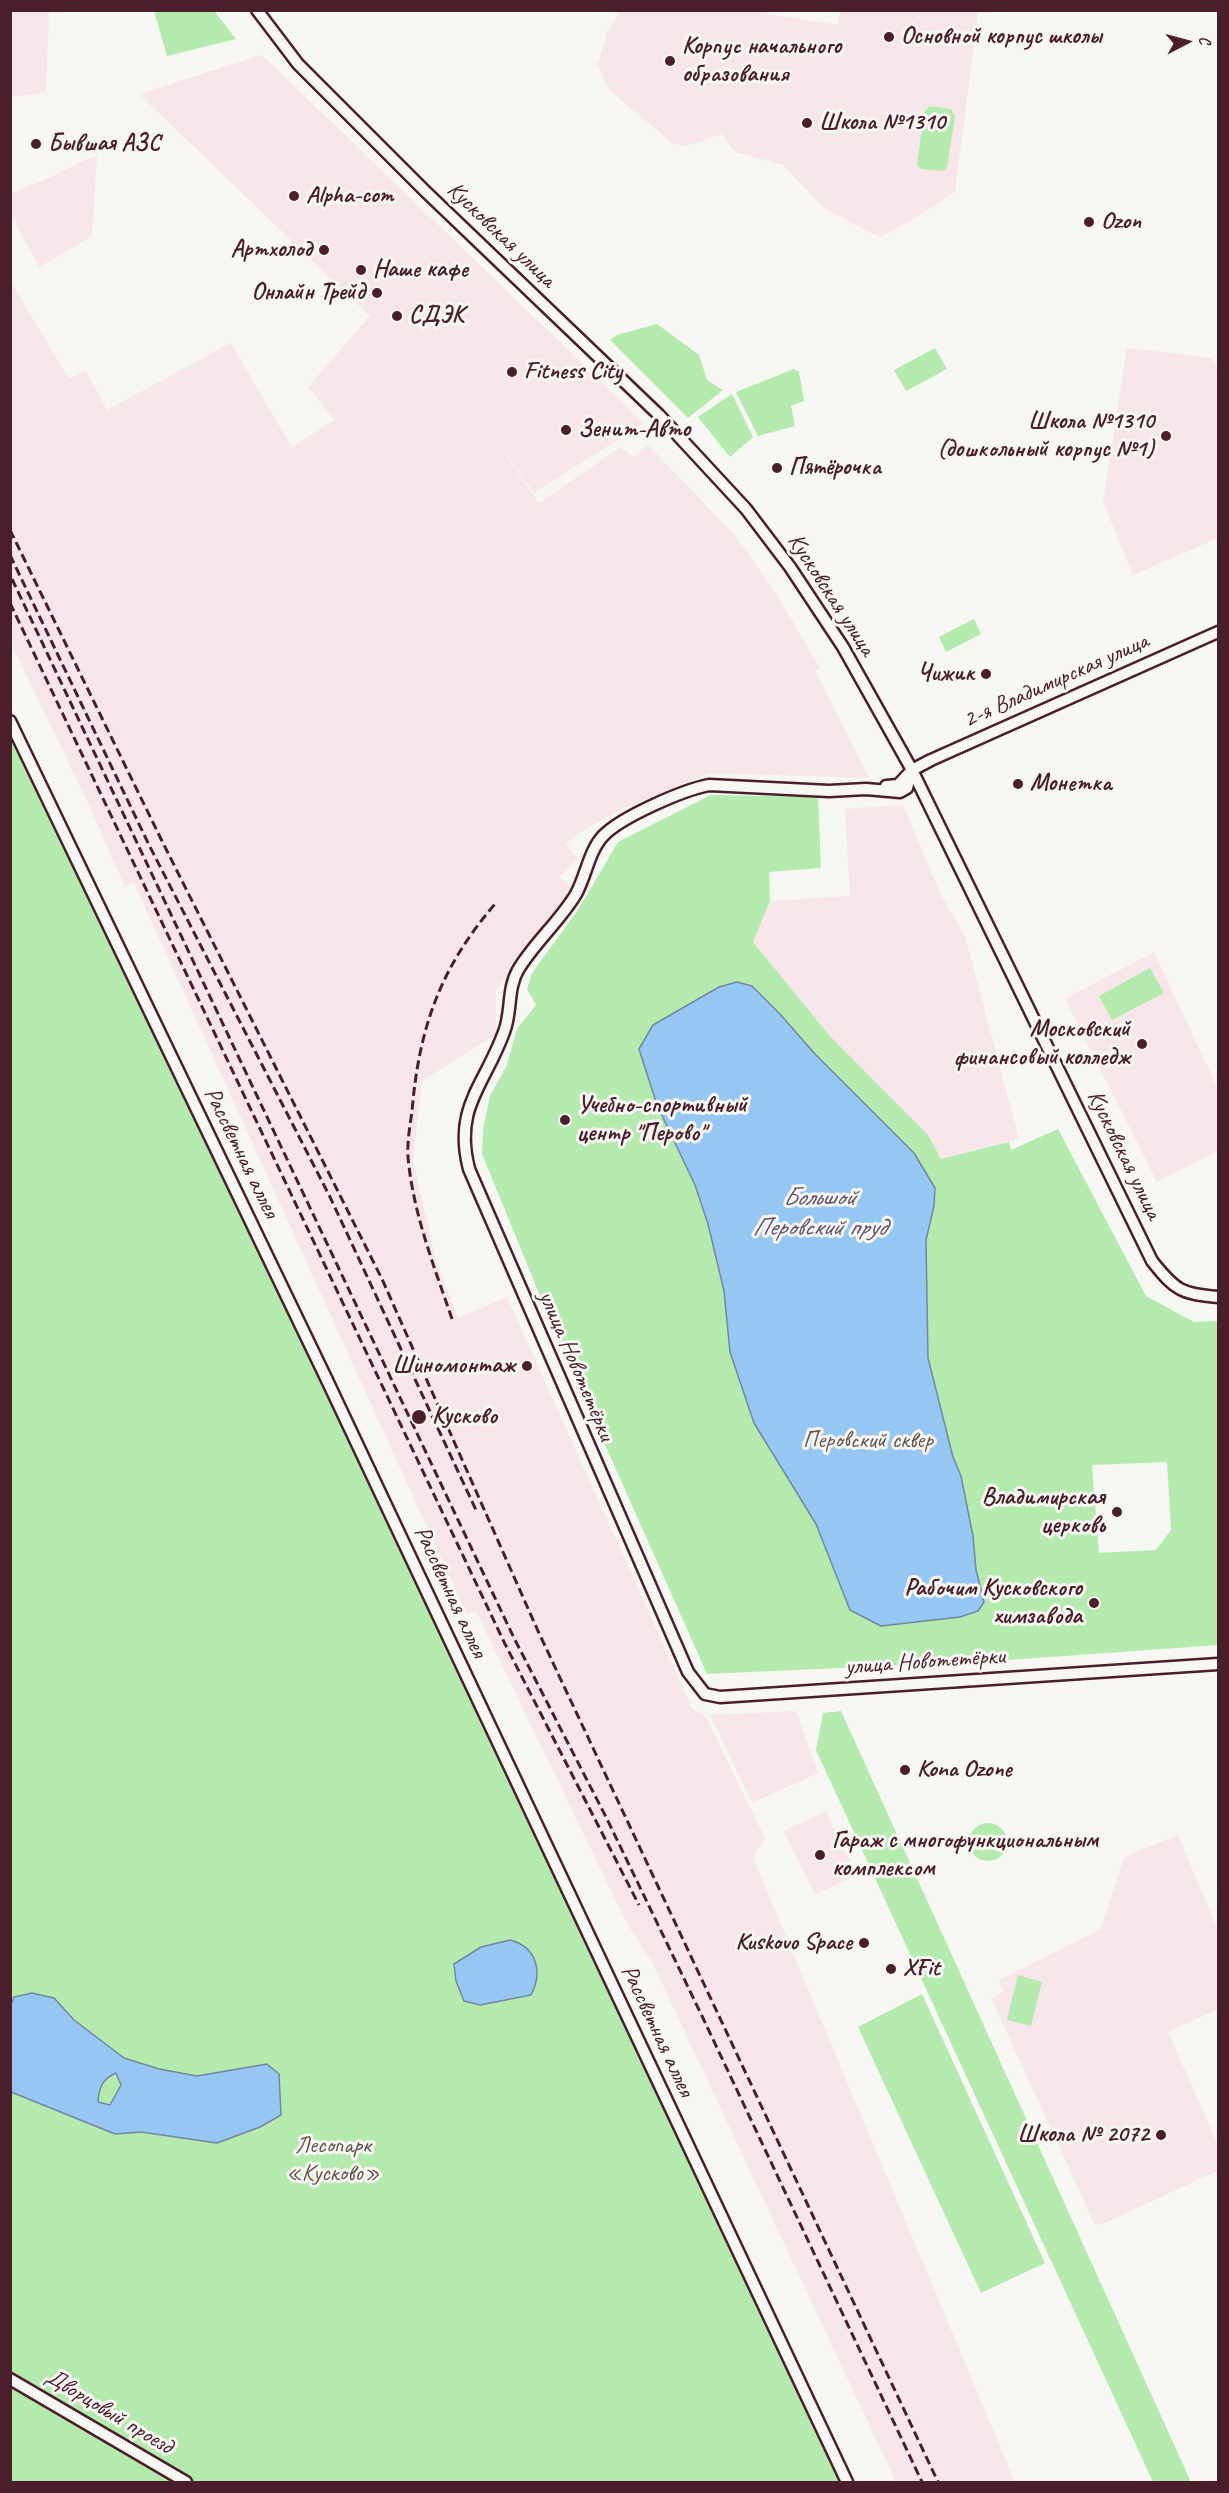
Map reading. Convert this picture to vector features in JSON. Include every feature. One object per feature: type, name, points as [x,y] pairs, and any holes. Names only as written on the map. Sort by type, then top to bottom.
[{"type":"street","name":"Кусковская улица","points":[[257,10],[298,64],[444,210],[659,415],[746,509],[790,567],[843,647],[912,770],[1152,1261],[1172,1287],[1198,1295],[1218,1297]]},
{"type":"street","name":"2-я Владимирская улица","points":[[912,770],[1218,632]]},
{"type":"street","name":"Рассветная аллея","points":[[10,721],[331,1388],[847,2482]]},
{"type":"street","name":"улица Новотетёрки","points":[[912,770],[898,785],[866,789],[829,791],[709,785],[694,788],[614,827],[602,838],[575,895],[514,977],[504,1033],[473,1096],[466,1118],[463,1135],[469,1169],[670,1632],[693,1682],[705,1694],[731,1696],[1218,1664]]},
{"type":"street","name":"Дворцовый проезд","points":[[10,2379],[186,2482]]},
{"type":"shaded area","points":[[10,11],[49,11],[46,92],[11,97]]},
{"type":"shaded area","name":"Школа №1310","points":[[621,11],[749,11],[838,25],[840,11],[978,11],[955,192],[912,220],[880,237],[825,209],[783,165],[733,151],[722,134],[683,146],[672,143],[608,89],[598,64],[607,32]]},
{"type":"shaded area","points":[[262,55],[644,423],[534,493],[489,431],[539,503],[621,447],[633,457],[648,445],[734,534],[777,595],[820,668],[815,671],[869,778],[709,773],[622,809],[577,834],[566,844],[578,859],[559,877],[574,889],[496,990],[496,1034],[422,1081],[413,1160],[436,1261],[458,1318],[507,1297],[692,1708],[706,1717],[765,1838],[753,1858],[1015,2482],[896,2482],[652,1962],[626,1922],[476,1611],[467,1615],[134,883],[125,887],[87,801],[11,643],[10,280],[69,379],[86,371],[107,410],[231,343],[292,448],[334,420],[308,387],[370,316],[139,94]]},
{"type":"shaded area","points":[[97,156],[92,236],[39,267],[11,214],[11,193],[45,180]]},
{"type":"shaded area","name":"Школа №1310 (дошкольный корпус №1)","points":[[1127,348],[1212,358],[1218,370],[1218,538],[1133,575],[1103,502]]},
{"type":"shaded area","points":[[903,805],[941,895],[965,936],[1019,1139],[941,1159],[929,1136],[829,1035],[753,942],[770,901],[850,896],[845,809]]},
{"type":"shaded area","name":"Московский финансовый колледж","points":[[1154,952],[1218,1089],[1218,1151],[1157,1182],[1065,999]]},
{"type":"shaded area","points":[[796,1711],[818,1773],[752,1803],[710,1715]]},
{"type":"shaded area","name":"Гараж с многофункциональным комплексом","points":[[826,1811],[857,1875],[815,1895],[784,1831]]},
{"type":"shaded area","points":[[1178,1835],[1218,1930],[1218,2009],[1168,2032],[1218,2145],[1218,2173],[1215,2172],[1100,2225],[1094,2223],[991,1998],[1003,1991],[999,1980],[1101,1929],[1124,1857]]},
{"type":"green space","points":[[154,11],[214,11],[236,39],[167,56]]},
{"type":"green space","points":[[929,106],[951,109],[955,116],[947,168],[943,171],[921,169],[917,165],[924,112]]},
{"type":"green space","points":[[657,324],[699,355],[707,380],[723,390],[688,418],[610,340],[617,335]]},
{"type":"green space","points":[[935,348],[947,369],[906,391],[894,370]]},
{"type":"green space","points":[[794,369],[799,372],[804,401],[791,406],[795,426],[758,436],[736,392]]},
{"type":"green space","points":[[732,394],[753,437],[730,457],[698,417]]},
{"type":"green space","points":[[974,619],[981,634],[946,652],[939,637]]},
{"type":"green space","name":"Лесопарк «Кусково»","points":[[11,738],[312,1361],[841,2482],[11,2482]]},
{"type":"green space","name":"Перовский сквер","points":[[711,795],[818,797],[821,868],[769,872],[770,901],[753,942],[829,1035],[929,1136],[941,1159],[1009,1142],[1011,1150],[1058,1129],[1146,1296],[1194,1322],[1218,1321],[1218,1645],[994,1661],[707,1674],[554,1330],[482,1154],[483,1129],[490,1096],[507,1065],[517,1029],[536,1005],[527,989],[532,973],[578,910],[618,842]],"holes":[[[1167,1462],[1171,1530],[1156,1550],[1099,1553],[1092,1465]]]},
{"type":"green space","points":[[1150,968],[1164,993],[1112,1020],[1099,996]]},
{"type":"green space","points":[[841,1711],[1191,2482],[1153,2482],[816,1750],[823,1713]]},
{"type":"green space","points":[[988,1823],[995,1824],[1001,1829],[1006,1835],[1006,1849],[1001,1855],[995,1860],[988,1861],[981,1860],[975,1855],[970,1849],[969,1842],[970,1835],[975,1829],[981,1824]]},
{"type":"green space","points":[[1018,1975],[1042,1982],[1031,2026],[1007,2020]]},
{"type":"green space","points":[[922,1994],[1045,2263],[981,2293],[858,2027]]},
{"type":"water","name":"Большой Перовский пруд","points":[[737,982],[752,986],[815,1054],[914,1153],[935,1188],[934,1206],[926,1240],[928,1358],[953,1457],[961,1476],[973,1536],[976,1570],[984,1602],[978,1611],[960,1617],[881,1626],[850,1610],[816,1524],[754,1423],[730,1352],[724,1291],[708,1224],[695,1185],[657,1105],[639,1049],[653,1025],[719,987]]},
{"type":"water","points":[[510,1940],[526,1948],[535,1961],[537,1978],[531,1995],[480,2005],[464,2001],[456,1981],[454,1964],[481,1947]]},
{"type":"water","points":[[32,1993],[54,1998],[74,2020],[124,2058],[159,2069],[197,2076],[267,2064],[279,2074],[281,2115],[260,2127],[217,2143],[141,2132],[115,2134],[11,2092],[11,2004],[14,1997]],"holes":[[[116,2073],[121,2085],[110,2105],[98,2102],[100,2088],[107,2078]]]},
{"type":"railway","points":[[10,530],[162,841],[382,1279],[538,1631],[938,2482]]},
{"type":"railway","points":[[10,555],[150,847],[330,1197],[476,1510]]},
{"type":"railway","points":[[12,579],[514,1638],[607,1819],[922,2482]]},
{"type":"railway","points":[[10,603],[505,1644],[639,1905]]},
{"type":"railway","points":[[452,1319],[414,1198],[408,1157],[409,1134],[420,1053],[436,1000],[460,952],[495,904]]},
{"type":"place","name":"Основной корпус школы","points":[[889,37]]},
{"type":"place","name":"Корпус начального образования","points":[[670,61]]},
{"type":"place","name":"Школа №1310","points":[[807,123]]},
{"type":"place","name":"Бывшая АЗС","points":[[36,144]]},
{"type":"place","name":"Alpha-com","points":[[294,196]]},
{"type":"place","name":"Ozon","points":[[1089,222]]},
{"type":"place","name":"Артхолод","points":[[324,250]]},
{"type":"place","name":"Наше кафе","points":[[361,270]]},
{"type":"place","name":"Онлайн Трейд","points":[[377,293]]},
{"type":"place","name":"СДЭК","points":[[397,316]]},
{"type":"place","name":"Fitness City","points":[[512,372]]},
{"type":"place","name":"Зенит-Авто","points":[[566,430]]},
{"type":"place","name":"Школа №1310 (дошкольный корпус №1)","points":[[1166,436]]},
{"type":"place","name":"Пятёрочка","points":[[777,468]]},
{"type":"place","name":"Чижик","points":[[986,674]]},
{"type":"place","name":"Монетка","points":[[1018,784]]},
{"type":"place","name":"Московский финансовый колледж","points":[[1142,1044]]},
{"type":"place","name":"Учебно-спортивный центр \"Перово\"","points":[[565,1120]]},
{"type":"place","name":"Шиномонтаж","points":[[527,1366]]},
{"type":"place","name":"Кусково","points":[[419,1417]]},
{"type":"place","name":"Владимирская церковь","points":[[1117,1512]]},
{"type":"place","name":"Рабочим Кусковского химзавода","points":[[1094,1603]]},
{"type":"place","name":"Kona Ozone","points":[[905,1770]]},
{"type":"place","name":"Гараж с многофункциональным комплексом","points":[[820,1855]]},
{"type":"place","name":"Kuskovo Space","points":[[864,1943]]},
{"type":"place","name":"XFit","points":[[891,1969]]},
{"type":"place","name":"Школа № 2072","points":[[1161,2135]]}]
